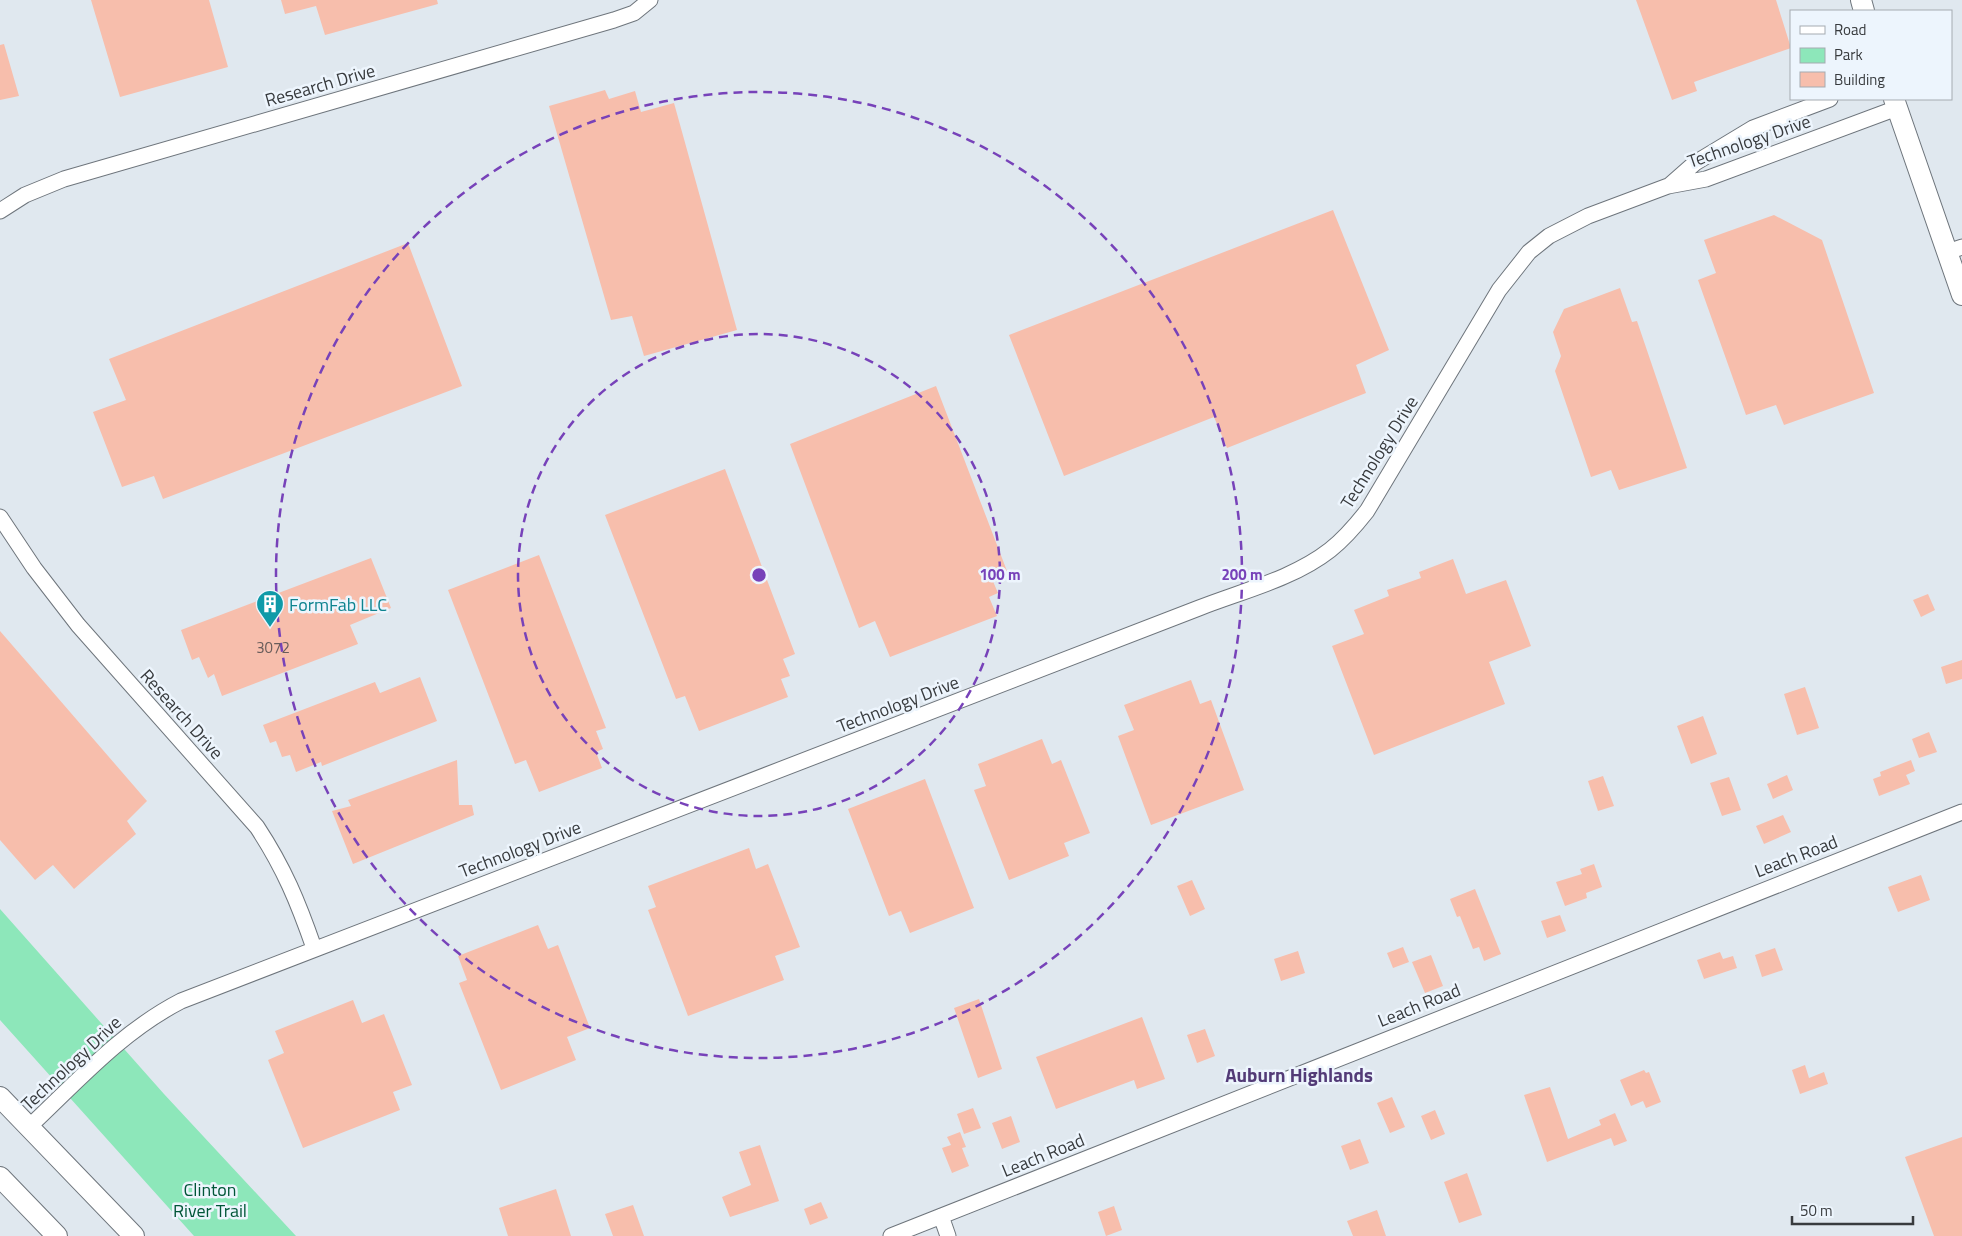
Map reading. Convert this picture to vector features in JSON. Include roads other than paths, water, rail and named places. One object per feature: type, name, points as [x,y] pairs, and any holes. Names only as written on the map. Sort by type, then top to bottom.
[{"type":"main road","points":[[1895,104],[1955,250],[1962,295]]},
{"type":"main road","points":[[0,1097],[134,1236]]},
{"type":"main road","points":[[0,1177],[57,1236]]},
{"type":"street","name":"Research Drive","points":[[0,210],[25,195],[64,179],[614,20],[634,13],[650,0]]},
{"type":"street","name":"Technology Drive","points":[[1668,186],[1695,163],[1753,128],[1827,100]]},
{"type":"street","name":"Technology Drive","points":[[29,1127],[113,1045],[157,1013],[211,988],[1191,611],[1310,563],[1336,544],[1353,528],[1367,510],[1499,290],[1529,252],[1569,224],[1668,186],[1706,179],[1895,104]]},
{"type":"street","name":"Research Drive","points":[[0,517],[34,568],[78,625],[257,827],[292,886],[314,948]]},
{"type":"street","name":"Leach Road","points":[[891,1236],[1962,812]]},
{"type":"street","points":[[941,1216],[948,1236]]},
{"type":"place","name":"FormFab LLC","points":[[270,628]]},
{"type":"district","name":"Auburn Highlands","points":[[1299,1074]]},
{"type":"park label","name":"Clinton River Trail","points":[[210,1199]]}]
